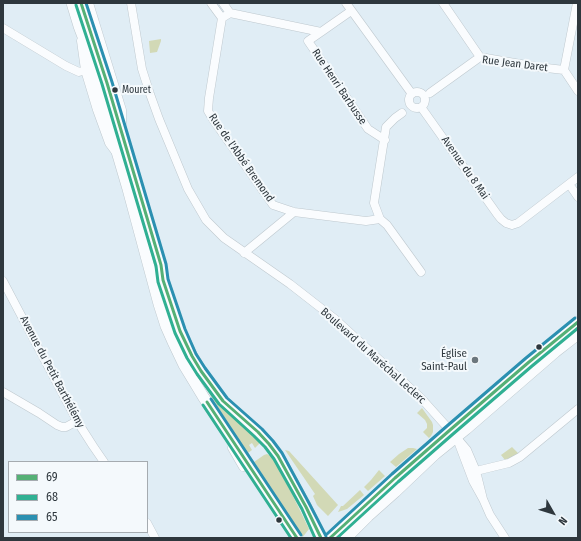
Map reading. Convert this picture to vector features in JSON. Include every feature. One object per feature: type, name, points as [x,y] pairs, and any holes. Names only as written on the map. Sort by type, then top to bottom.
[{"type":"main road","points":[[72,3],[90,55],[116,153],[128,189],[166,326],[184,365],[208,404],[297,538]]},
{"type":"main road","points":[[81,3],[93,68],[122,134],[161,265],[163,280],[180,331],[204,377],[223,401],[258,432],[278,456],[306,507],[320,538]]},
{"type":"main road","points":[[346,538],[529,362],[577,326]]},
{"type":"main road","points":[[330,538],[395,478],[453,434]]},
{"type":"street","points":[[89,3],[122,110],[122,134]]},
{"type":"street","name":"Boulevard du Maréchal Leclerc","points":[[131,3],[142,69],[159,119],[188,189],[206,220],[224,238],[290,284],[335,319],[420,398],[467,450],[476,471],[483,499]]},
{"type":"street","points":[[211,3],[222,18],[230,13]]},
{"type":"street","points":[[222,3],[230,13],[321,32],[351,10],[346,3]]},
{"type":"street","points":[[443,3],[480,57]]},
{"type":"street","points":[[578,3],[564,70],[578,92]]},
{"type":"street","name":"Avenue du 8 Mai","points":[[351,10],[412,94],[409,98],[409,103],[411,106],[415,108],[421,107],[501,220],[512,225],[518,223],[569,184]]},
{"type":"street","name":"Rue de l'Abbé Bremond","points":[[222,18],[208,111],[273,205],[294,212],[366,220],[380,219]]},
{"type":"street","points":[[3,28],[66,66],[79,72],[93,68]]},
{"type":"street","name":"Rue Henri Barbusse","points":[[321,32],[308,41],[368,129],[384,140]]},
{"type":"street","name":"Rue Jean Daret","points":[[430,93],[480,57],[564,70]]},
{"type":"street","points":[[402,113],[386,127],[374,203],[380,219],[392,230],[421,272]]},
{"type":"street","points":[[578,177],[569,184],[578,198]]},
{"type":"street","points":[[244,253],[294,212]]},
{"type":"street","name":"Avenue du Petit Barthélémy","points":[[3,281],[78,421],[103,461]]},
{"type":"street","points":[[184,365],[186,374],[243,467]]},
{"type":"street","points":[[3,392],[62,427],[78,421]]},
{"type":"street","points":[[476,471],[516,460],[578,409]]},
{"type":"street","points":[[453,434],[472,481],[483,499],[490,515],[506,538]]},
{"type":"street","points":[[148,525],[155,538]]},
{"type":"green space","points":[[161,39],[157,52],[150,53],[149,41]]},
{"type":"green space","points":[[100,82],[182,345],[259,440],[259,444],[255,448],[252,443],[249,445],[252,450],[248,453],[187,359],[176,337]]},
{"type":"green space","points":[[422,408],[433,425],[433,432],[429,438],[423,432],[427,428],[427,424],[425,420],[417,413]]},
{"type":"green space","points":[[512,447],[519,454],[505,460],[501,455]]},
{"type":"green space","points":[[408,448],[417,449],[396,467],[390,462],[399,454]]},
{"type":"green space","points":[[285,450],[289,451],[338,505],[328,516],[317,505],[313,496],[315,494]]},
{"type":"green space","points":[[267,454],[273,457],[277,463],[309,529],[302,538],[254,462]]},
{"type":"green space","points":[[379,470],[385,476],[368,491],[364,487]]},
{"type":"green space","points":[[360,490],[364,495],[347,509],[338,512],[341,506],[343,506]]},
{"type":"transit line","name":"69","points":[[81,3],[107,83],[161,265],[163,280],[180,331],[201,371],[223,401],[258,432],[278,456],[321,538]]},
{"type":"transit line","name":"65","points":[[86,3],[112,82],[166,264],[168,279],[185,329],[196,354],[227,398],[262,429],[282,453],[326,536]]},
{"type":"transit line","name":"68","points":[[76,5],[102,84],[156,266],[158,282],[175,333],[187,358],[219,404],[254,436],[274,459],[302,509],[315,538]]},
{"type":"transit line","name":"65","points":[[327,534],[447,426],[575,318]]},
{"type":"transit line","name":"69","points":[[330,538],[450,430],[578,322]]},
{"type":"transit line","name":"68","points":[[337,538],[453,434],[578,328]]},
{"type":"transit line","name":"65","points":[[211,399],[301,535]]},
{"type":"transit line","name":"69","points":[[207,402],[297,538]]},
{"type":"transit line","name":"68","points":[[203,405],[291,538]]},
{"type":"place","name":"Mouret","points":[[115,90]]},
{"type":"place","name":"Église Saint-Paul","points":[[475,360]]}]
